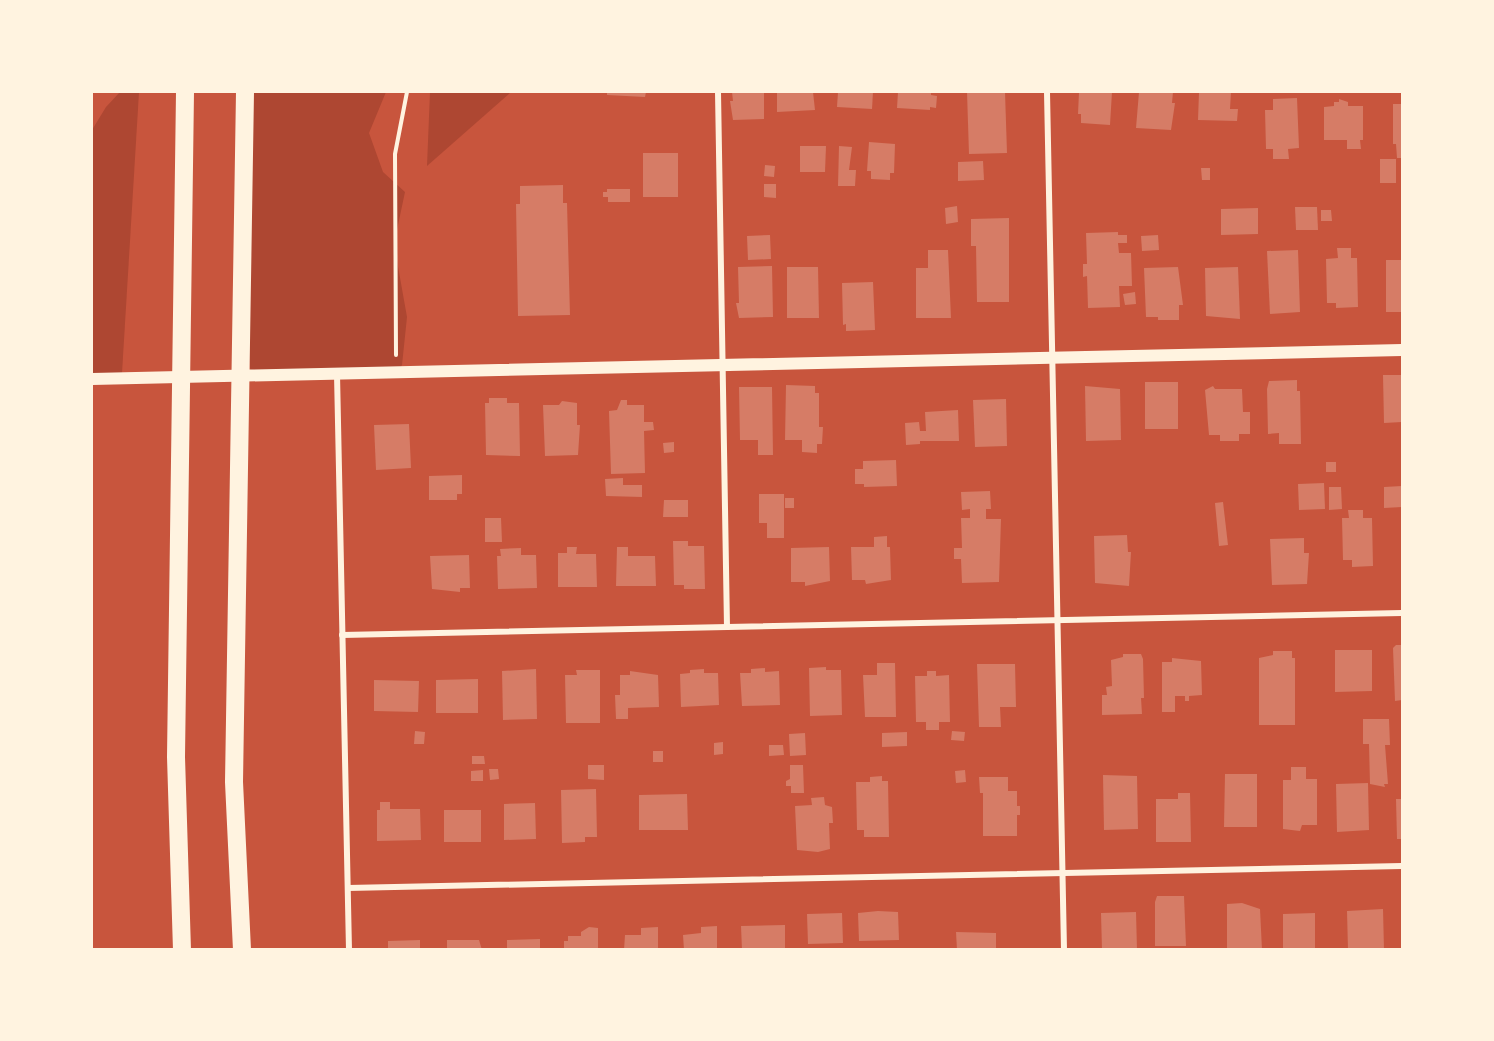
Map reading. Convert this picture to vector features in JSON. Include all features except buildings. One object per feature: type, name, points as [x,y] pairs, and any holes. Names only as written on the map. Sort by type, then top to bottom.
[{"type":"highway","points":[[182,950],[176,757],[185,92]]},
{"type":"highway","points":[[242,950],[234,782],[245,92]]},
{"type":"main road","points":[[92,379],[1402,350]]},
{"type":"street","points":[[718,92],[727,627]]},
{"type":"street","points":[[1047,92],[1064,950]]},
{"type":"street","points":[[337,373],[349,950]]},
{"type":"street","points":[[342,635],[1402,613]]},
{"type":"street","points":[[348,888],[1402,866]]},
{"type":"path","points":[[396,371],[395,154],[407,92]]},
{"type":"shaded area","points":[[120,92],[139,92],[122,373],[92,381],[92,130],[106,107]]},
{"type":"shaded area","points":[[252,92],[386,92],[369,133],[383,172],[405,192],[394,244],[407,317],[402,365],[398,371],[251,375],[249,359]]},
{"type":"shaded area","points":[[430,92],[511,92],[427,166]]}]
